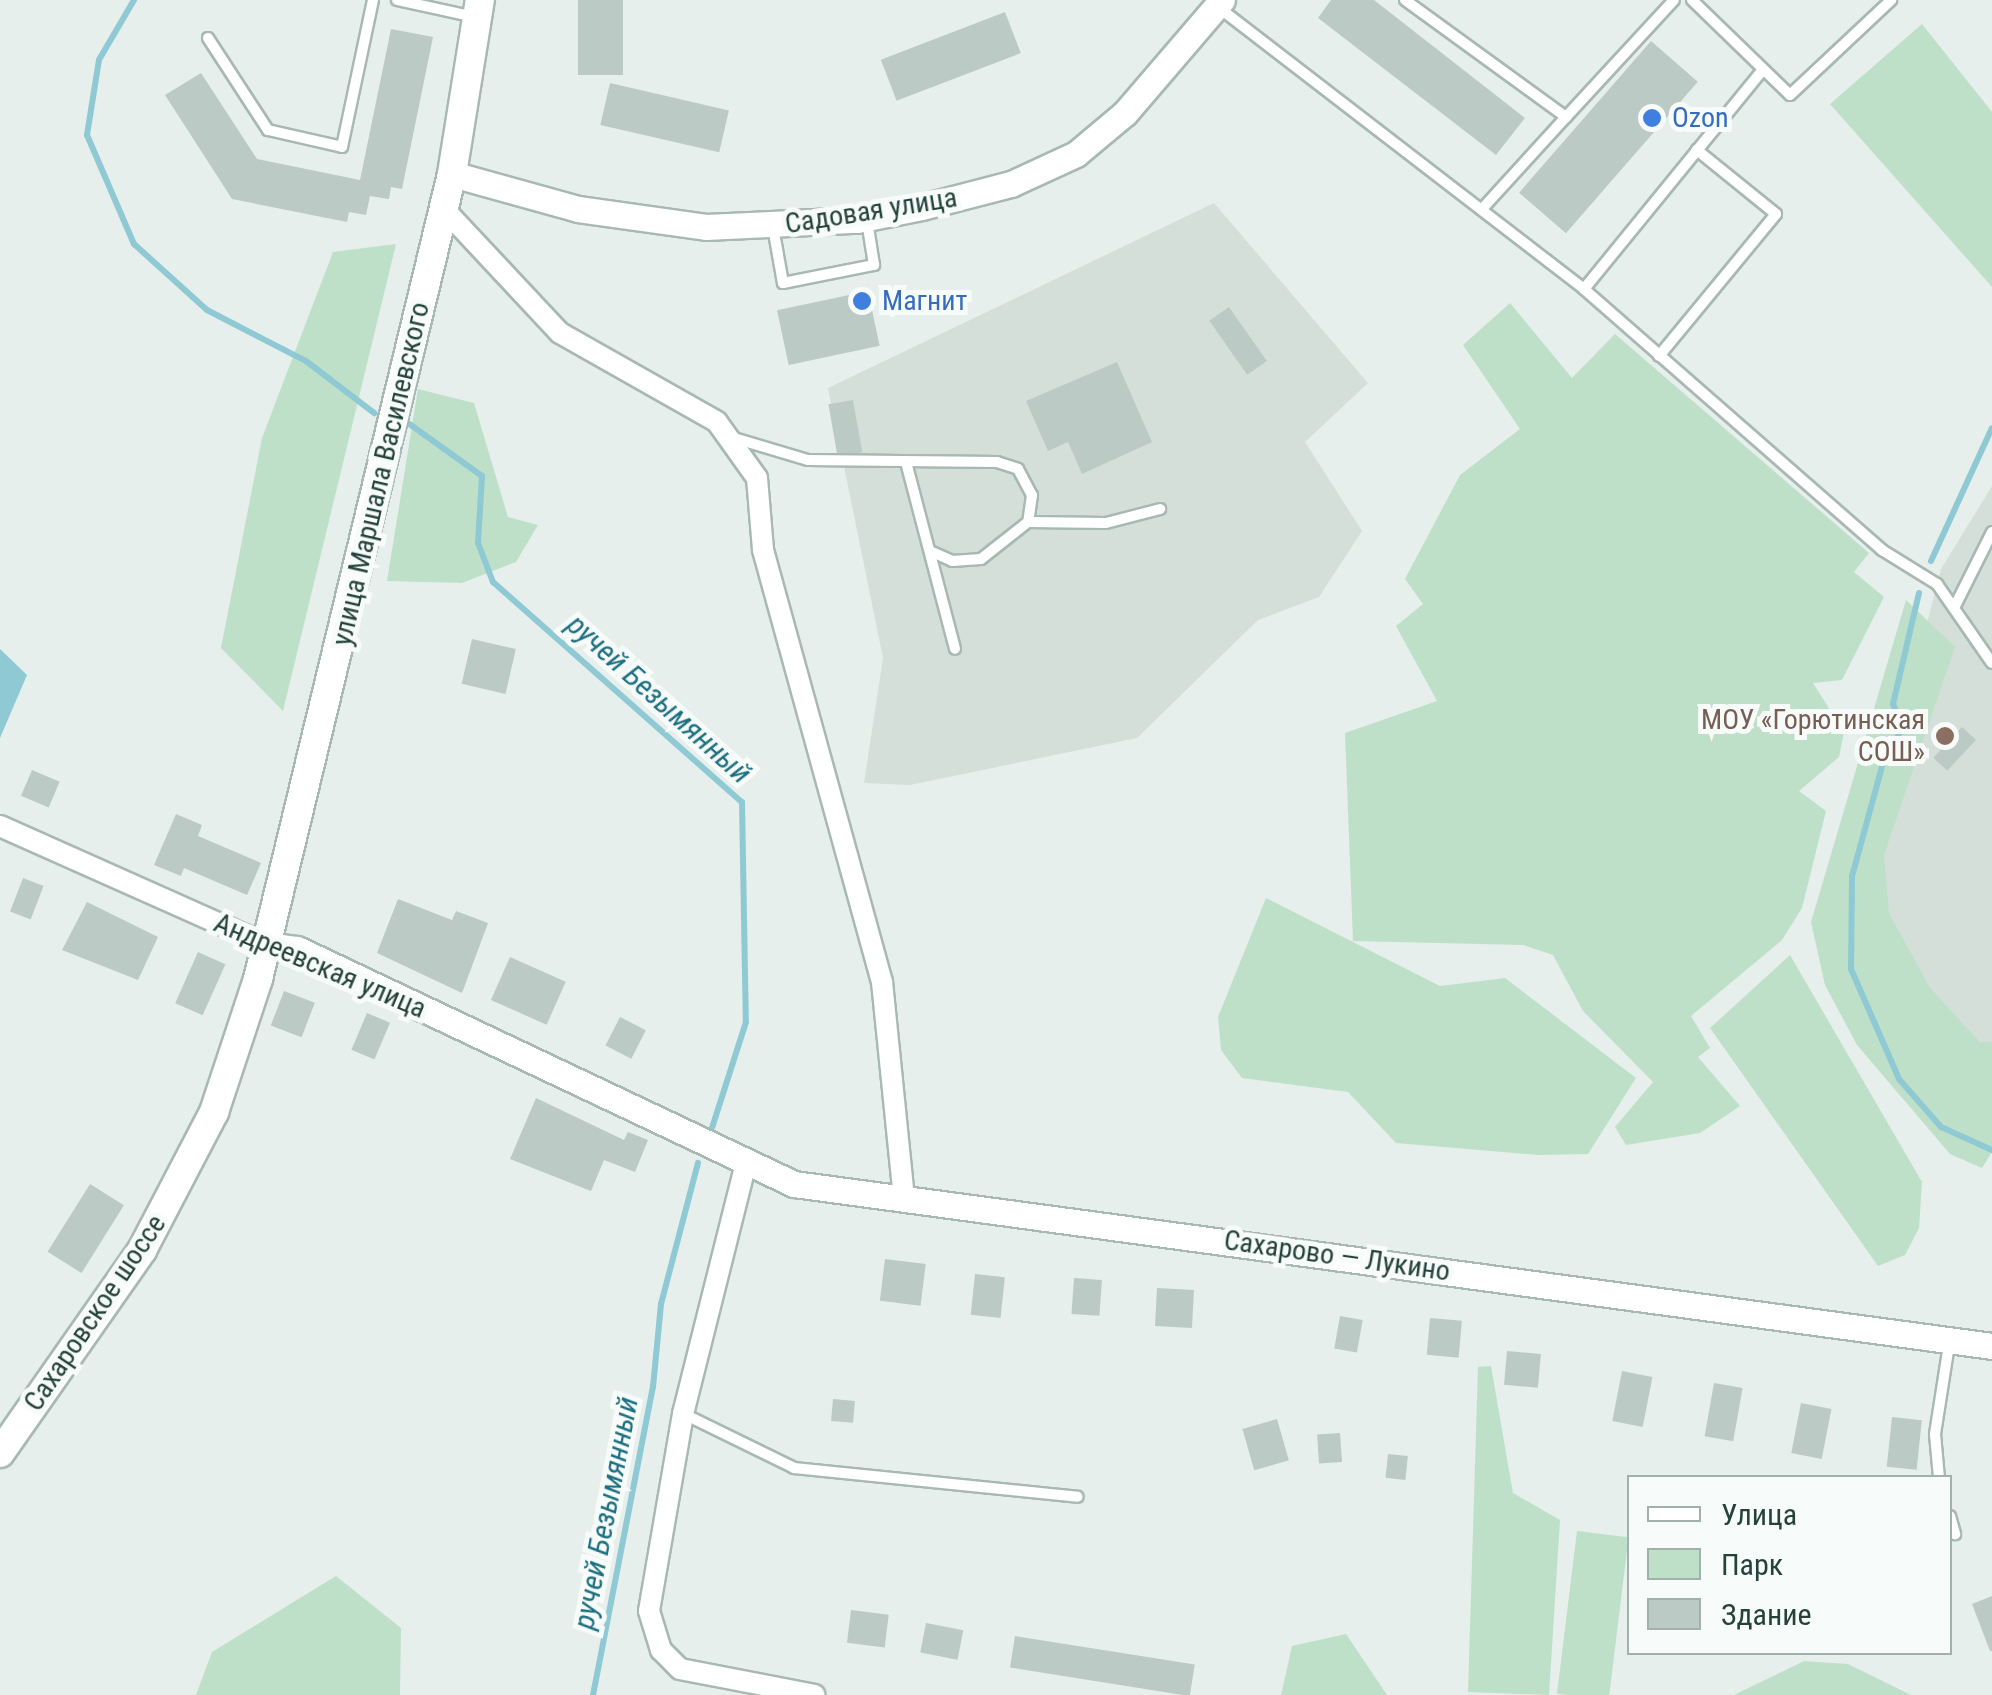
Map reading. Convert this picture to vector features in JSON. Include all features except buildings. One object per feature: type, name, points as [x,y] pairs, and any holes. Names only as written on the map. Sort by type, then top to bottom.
[{"type":"main road","name":"улица Маршала Василевского","points":[[267,945],[452,174],[478,8]]},
{"type":"main road","name":"Сахаровское шоссе","points":[[3,1442],[110,1299],[179,1182],[214,1112],[267,945]]},
{"type":"street","name":"Садовая улица","points":[[452,174],[626,218],[774,228],[867,218],[1011,184],[1076,154],[1125,114],[1216,2]]},
{"type":"street","points":[[443,208],[560,333],[734,438],[756,478],[764,550],[878,964],[904,1198]]},
{"type":"street","name":"Андреевская улица","points":[[0,826],[267,945],[296,949],[692,1134]]},
{"type":"street","name":"Сахарово — Лукино","points":[[692,1134],[794,1184],[1948,1345],[1992,1346]]},
{"type":"street","points":[[746,1163],[683,1414],[649,1611],[661,1650],[680,1668],[815,1695]]},
{"type":"lane","points":[[208,38],[268,130],[342,146],[373,0]]},
{"type":"lane","points":[[397,0],[478,8]]},
{"type":"lane","points":[[1405,0],[1566,116]]},
{"type":"lane","points":[[1482,208],[1674,0]]},
{"type":"lane","points":[[1692,0],[1790,96],[1892,0]]},
{"type":"lane","points":[[1216,2],[1584,289],[1882,550],[1937,584],[1992,663]]},
{"type":"lane","points":[[1584,289],[1762,70]]},
{"type":"lane","points":[[1659,356],[1776,214],[1698,150]]},
{"type":"lane","points":[[774,228],[783,283],[874,265],[867,218]]},
{"type":"lane","points":[[734,438],[808,460],[997,462],[1018,469],[1032,494],[1028,522]]},
{"type":"lane","points":[[906,462],[955,648]]},
{"type":"lane","points":[[930,551],[952,561],[981,558],[1028,522],[1106,523],[1160,509]]},
{"type":"lane","points":[[1954,608],[1992,532]]},
{"type":"lane","points":[[1938,1475],[1935,1434],[1948,1345]]},
{"type":"lane","points":[[683,1414],[794,1468],[1078,1496]]},
{"type":"lane","points":[[1952,1525],[1954,1534]]},
{"type":"shaded area","points":[[1214,203],[1368,383],[1305,442],[1362,531],[1319,597],[1258,620],[1137,738],[910,785],[864,783],[883,658],[828,388]]},
{"type":"shaded area","name":"МОУ «Горютинская СОШ»","points":[[1992,486],[1992,1143],[1861,877],[1941,569]]},
{"type":"green space","points":[[1922,24],[1992,112],[1992,287],[1830,104]]},
{"type":"green space","points":[[396,244],[283,711],[221,648],[262,438],[333,252]]},
{"type":"green space","points":[[1510,303],[1572,378],[1615,334],[1869,553],[1854,572],[1884,597],[1842,680],[1813,683],[1844,732],[1839,757],[1799,791],[1826,811],[1802,908],[1782,940],[1691,1016],[1710,1048],[1698,1057],[1740,1106],[1700,1133],[1626,1145],[1615,1127],[1653,1082],[1583,1011],[1553,955],[1523,945],[1353,941],[1345,733],[1437,701],[1396,626],[1423,604],[1405,579],[1460,475],[1520,429],[1463,345]]},
{"type":"green space","points":[[418,389],[474,403],[508,517],[538,525],[516,562],[462,583],[387,581]]},
{"type":"green space","points":[[1906,600],[1955,647],[1884,855],[1889,913],[1930,988],[1980,1042],[1992,1042],[1992,1152],[1982,1168],[1950,1154],[1857,1045],[1825,985],[1811,922]]},
{"type":"green space","points":[[1266,898],[1440,986],[1505,978],[1636,1078],[1588,1154],[1539,1155],[1396,1143],[1348,1092],[1242,1078],[1221,1050],[1218,1017]]},
{"type":"green space","points":[[1790,955],[1922,1182],[1919,1228],[1905,1255],[1878,1266],[1710,1028]]},
{"type":"green space","points":[[1491,1366],[1513,1493],[1560,1520],[1549,1695],[1468,1692],[1478,1367]]},
{"type":"green space","points":[[1577,1531],[1627,1537],[1609,1695],[1557,1694]]},
{"type":"green space","points":[[336,1576],[401,1628],[400,1695],[196,1695],[212,1652]]},
{"type":"green space","points":[[1346,1634],[1387,1695],[1281,1695],[1292,1646]]},
{"type":"green space","points":[[1804,1661],[1848,1664],[1911,1695],[1734,1695]]},
{"type":"water","points":[[0,649],[27,675],[0,738]]},
{"type":"waterway","name":"ручей Безымянный","points":[[134,0],[99,60],[87,135],[134,244],[207,310],[306,361],[374,413]]},
{"type":"waterway","name":"ручей Безымянный","points":[[408,423],[482,476],[478,543],[493,582],[742,802],[746,1022],[712,1128]]},
{"type":"waterway","points":[[1931,561],[1992,428]]},
{"type":"waterway","points":[[1919,593],[1893,704],[1903,727],[1883,763],[1852,876],[1851,969],[1899,1079],[1941,1127],[1992,1150]]},
{"type":"waterway","name":"ручей Безымянный","points":[[593,1695],[653,1387],[661,1304],[698,1163]]},
{"type":"place","name":"Ozon","points":[[1652,118]]},
{"type":"place","name":"Магнит","points":[[862,301]]},
{"type":"place","name":"МОУ «Горютинская СОШ»","points":[[1945,736]]}]
